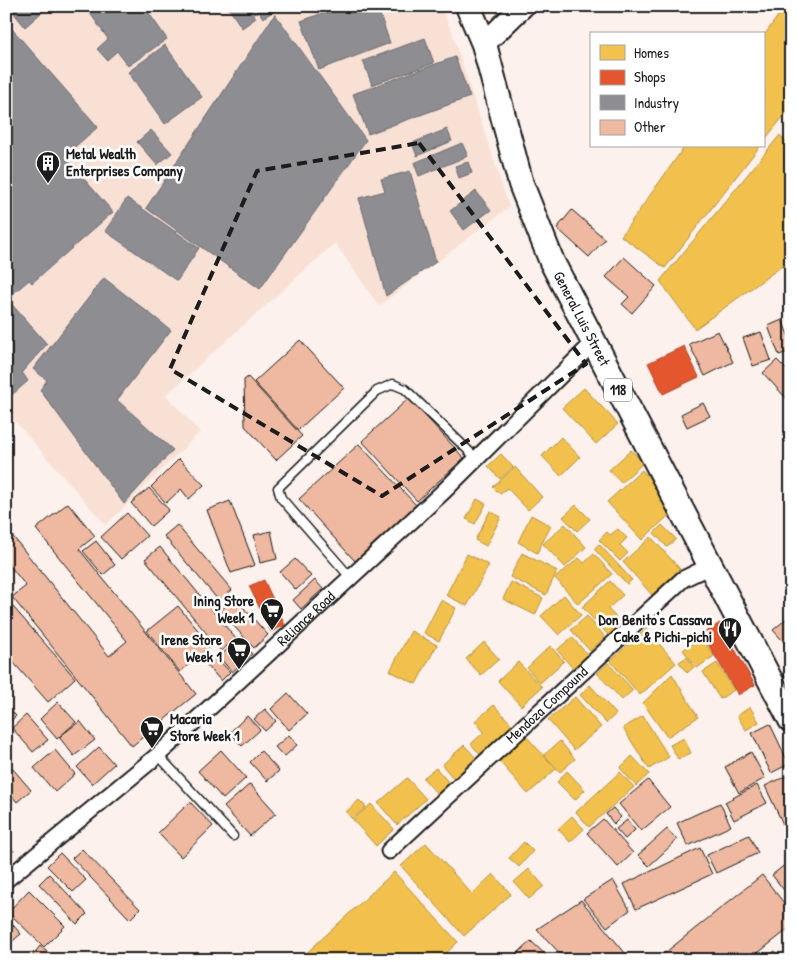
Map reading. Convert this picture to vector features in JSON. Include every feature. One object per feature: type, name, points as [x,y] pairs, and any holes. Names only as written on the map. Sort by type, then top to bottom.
[{"type":"main road","name":"General Luis Street","points":[[468,6],[484,44],[510,148],[533,218],[552,262],[791,720]]},
{"type":"main road","points":[[484,44],[523,6]]},
{"type":"street","name":"Reliance Road","points":[[6,880],[158,755],[477,459],[593,343]]},
{"type":"street","name":"Mendoza Compound","points":[[389,851],[683,579],[710,566]]},
{"type":"lane","points":[[350,577],[281,498],[278,488],[377,391],[393,384],[405,389],[477,459]]},
{"type":"lane","points":[[158,755],[233,836]]},
{"type":"highlighted area","points":[[419,143],[586,364],[382,496],[170,369],[257,171]]},
{"type":"shaded area","name":"Metal Wealth Enterprises Company","points":[[6,6],[440,6],[451,29],[509,207],[379,306],[335,243],[166,395],[200,432],[106,525],[6,411]]},
{"type":"building: Homes","points":[[785,6],[791,6],[791,107],[764,141],[764,36]]},
{"type":"building: Homes","points":[[780,135],[791,149],[791,249],[785,264],[695,329],[660,281]]},
{"type":"building: Homes","points":[[684,148],[758,148],[665,268],[621,236]]},
{"type":"building: Homes","points":[[584,388],[618,424],[596,444],[562,408]]},
{"type":"building: Homes","points":[[561,437],[580,457],[561,476],[542,456]]},
{"type":"building: Homes","points":[[631,450],[643,463],[621,483],[609,470]]},
{"type":"building: Homes","points":[[501,454],[513,467],[500,479],[488,466]]},
{"type":"building: Homes","points":[[515,467],[542,497],[528,510],[507,488],[500,494],[493,487]]},
{"type":"building: Homes","points":[[642,470],[677,508],[642,540],[607,502]]},
{"type":"building: Homes","points":[[477,499],[486,504],[475,524],[466,519]]},
{"type":"building: Homes","points":[[576,505],[590,519],[577,531],[563,517]]},
{"type":"building: Homes","points":[[490,511],[501,517],[486,546],[475,540]]},
{"type":"building: Homes","points":[[531,515],[551,526],[537,553],[518,542]]},
{"type":"building: Homes","points":[[565,524],[586,547],[565,567],[543,544]]},
{"type":"building: Homes","points":[[662,525],[676,539],[667,547],[654,533]]},
{"type":"building: Homes","points":[[618,529],[627,538],[620,545],[628,553],[620,561],[599,540],[607,532],[610,535]]},
{"type":"building: Homes","points":[[651,537],[680,569],[652,595],[623,562]]},
{"type":"building: Homes","points":[[599,544],[632,580],[627,584],[594,549]]},
{"type":"building: Homes","points":[[522,553],[557,571],[546,595],[510,577]]},
{"type":"building: Homes","points":[[467,554],[489,565],[467,606],[446,595]]},
{"type":"building: Homes","points":[[594,554],[612,574],[578,604],[555,578],[579,558],[584,563]]},
{"type":"building: Homes","points":[[610,581],[623,595],[608,609],[624,626],[611,638],[582,607]]},
{"type":"building: Homes","points":[[511,582],[543,598],[535,615],[503,599]]},
{"type":"building: Homes","points":[[564,595],[581,615],[559,635],[541,616]]},
{"type":"building: Homes","points":[[441,600],[456,608],[439,641],[424,633]]},
{"type":"building: Homes","points":[[587,616],[605,637],[590,651],[571,630]]},
{"type":"building: Homes","points":[[646,629],[676,663],[640,695],[610,661]]},
{"type":"building: Homes","points":[[411,631],[437,645],[416,684],[390,671]]},
{"type":"building: Homes","points":[[572,637],[593,661],[578,674],[557,650]]},
{"type":"building: Homes","points":[[701,637],[714,656],[697,668],[683,650]]},
{"type":"building: Homes","points":[[484,642],[499,659],[481,675],[466,659]]},
{"type":"building: Homes","points":[[550,646],[564,661],[540,683],[527,668]]},
{"type":"building: Homes","points":[[687,657],[694,667],[687,673],[679,662]]},
{"type":"building: Homes","points":[[518,662],[542,687],[521,706],[498,681]]},
{"type":"building: Homes","points":[[608,663],[633,690],[622,700],[597,673]]},
{"type":"building: Homes","points":[[717,663],[734,690],[720,699],[703,672]]},
{"type":"building: Homes","points":[[672,674],[698,717],[667,737],[643,703]]},
{"type":"building: Homes","points":[[590,685],[616,714],[606,723],[580,695]]},
{"type":"building: Homes","points":[[575,697],[601,727],[574,750],[548,720]]},
{"type":"building: Homes","points":[[494,705],[515,728],[482,757],[471,744],[484,732],[475,721]]},
{"type":"building: Homes","points":[[750,707],[759,722],[746,730],[737,716]]},
{"type":"building: Homes","points":[[643,716],[669,757],[649,769],[623,728]]},
{"type":"building: Homes","points":[[526,736],[556,769],[528,794],[499,761]]},
{"type":"building: Homes","points":[[684,738],[691,753],[678,759],[670,745]]},
{"type":"building: Homes","points":[[560,741],[575,759],[560,772],[544,755]]},
{"type":"building: Homes","points":[[464,745],[477,759],[454,779],[442,765]]},
{"type":"building: Homes","points":[[632,756],[649,774],[636,786],[620,768]]},
{"type":"building: Homes","points":[[436,768],[450,784],[438,795],[423,778]]},
{"type":"building: Homes","points":[[567,771],[585,790],[575,800],[557,782]]},
{"type":"building: Homes","points":[[620,772],[634,787],[589,827],[576,812]]},
{"type":"building: Homes","points":[[407,778],[426,799],[397,825],[378,803]]},
{"type":"building: Homes","points":[[359,800],[366,807],[352,819],[346,812]]},
{"type":"building: Homes","points":[[371,804],[394,829],[376,846],[353,820]]},
{"type":"building: Homes","points":[[572,816],[584,829],[570,842],[558,829]]},
{"type":"building: Homes","points":[[524,842],[533,851],[519,867],[509,858]]},
{"type":"building: Homes","points":[[426,843],[472,894],[493,874],[511,894],[464,936],[401,866]]},
{"type":"building: Homes","points":[[529,869],[544,886],[529,899],[514,882]]},
{"type":"building: Homes","points":[[394,872],[458,942],[439,960],[299,960]]},
{"type":"building: Shops","points":[[684,346],[699,377],[663,394],[648,363]]},
{"type":"building: Shops","points":[[264,580],[285,625],[271,632],[249,586]]},
{"type":"building: Shops","points":[[720,623],[755,685],[738,695],[702,634]]},
{"type":"building: Industry","points":[[20,6],[49,6],[25,27],[13,12]]},
{"type":"building: Industry","points":[[85,6],[144,6],[167,39],[128,66],[117,51],[107,60],[97,49],[108,39]]},
{"type":"building: Industry","points":[[227,6],[248,6],[256,18],[242,28]]},
{"type":"building: Industry","points":[[255,6],[278,6],[279,8],[263,18]]},
{"type":"building: Industry","points":[[342,6],[377,6],[390,43],[319,70],[301,21]]},
{"type":"building: Industry","points":[[275,14],[366,140],[260,289],[146,208]]},
{"type":"building: Industry","name":"Metal Wealth Enterprises Company","points":[[6,22],[98,127],[64,156],[113,212],[32,283],[29,280],[7,299],[47,344],[22,372],[28,381],[6,400]]},
{"type":"building: Industry","points":[[425,38],[434,63],[372,85],[363,61]]},
{"type":"building: Industry","points":[[165,45],[202,97],[165,124],[128,72]]},
{"type":"building: Industry","points":[[455,57],[470,97],[368,134],[353,94]]},
{"type":"building: Industry","points":[[447,129],[452,141],[417,156],[412,143]]},
{"type":"building: Industry","points":[[151,130],[172,153],[157,165],[137,142]]},
{"type":"building: Industry","points":[[462,143],[468,156],[419,176],[414,163]]},
{"type":"building: Industry","points":[[468,162],[472,173],[459,178],[455,166]]},
{"type":"building: Industry","points":[[410,171],[436,262],[386,296],[359,198],[385,191],[381,179]]},
{"type":"building: Industry","points":[[476,191],[491,210],[464,230],[450,211]]},
{"type":"building: Industry","points":[[127,198],[199,248],[177,281],[105,231]]},
{"type":"building: Industry","points":[[104,278],[171,330],[117,400],[173,450],[124,504],[40,390],[47,380],[33,369]]},
{"type":"building: Other","points":[[572,210],[605,239],[589,257],[557,228]]},
{"type":"building: Other","points":[[624,257],[656,286],[632,313],[622,304],[629,297],[606,277]]},
{"type":"building: Other","points":[[782,320],[791,342],[791,351],[779,355],[768,326]]},
{"type":"building: Other","points":[[718,331],[733,362],[705,376],[689,344]]},
{"type":"building: Other","points":[[761,332],[771,360],[753,366],[743,338]]},
{"type":"building: Other","points":[[300,340],[344,388],[298,430],[254,382]]},
{"type":"building: Other","points":[[777,360],[791,374],[791,393],[786,398],[763,373]]},
{"type":"building: Other","points":[[248,377],[302,436],[276,460],[245,426],[244,380]]},
{"type":"building: Other","points":[[409,398],[464,458],[417,501],[362,441]]},
{"type":"building: Other","points":[[703,403],[710,416],[687,427],[681,414]]},
{"type":"building: Other","points":[[359,444],[416,505],[355,561],[299,499]]},
{"type":"building: Other","points":[[179,459],[204,485],[189,499],[181,489],[166,503],[151,487]]},
{"type":"building: Other","points":[[149,488],[169,510],[151,526],[131,503]]},
{"type":"building: Other","points":[[230,501],[255,565],[231,573],[207,510]]},
{"type":"building: Other","points":[[68,503],[95,536],[79,549],[196,694],[132,746],[12,597],[26,586],[6,561],[6,528],[109,656],[127,641],[36,529]]},
{"type":"building: Other","points":[[127,513],[147,536],[121,559],[101,537]]},
{"type":"building: Other","points":[[177,525],[232,590],[219,601],[164,536]]},
{"type":"building: Other","points":[[271,531],[277,559],[260,563],[254,535]]},
{"type":"building: Other","points":[[96,541],[115,565],[103,575],[83,551]]},
{"type":"building: Other","points":[[160,547],[236,639],[221,651],[145,559]]},
{"type":"building: Other","points":[[295,559],[311,576],[296,590],[280,572]]},
{"type":"building: Other","points":[[315,580],[323,589],[301,609],[293,600]]},
{"type":"building: Other","points":[[235,598],[268,635],[254,648],[220,611]]},
{"type":"building: Other","points":[[7,600],[75,678],[48,702],[6,654]]},
{"type":"building: Other","points":[[178,606],[211,646],[180,672],[147,631]]},
{"type":"building: Other","points":[[791,615],[791,650],[773,630]]},
{"type":"building: Other","points":[[239,639],[252,654],[232,672],[219,657]]},
{"type":"building: Other","points":[[214,655],[230,672],[221,681],[205,663]]},
{"type":"building: Other","points":[[791,666],[791,682],[783,674]]},
{"type":"building: Other","points":[[288,693],[307,714],[289,730],[271,709]]},
{"type":"building: Other","points":[[58,702],[76,722],[57,739],[40,719]]},
{"type":"building: Other","points":[[6,705],[16,716],[6,725]]},
{"type":"building: Other","points":[[265,709],[276,721],[265,731],[254,719]]},
{"type":"building: Other","points":[[26,715],[48,740],[33,752],[12,728]]},
{"type":"building: Other","points":[[247,716],[260,730],[242,746],[230,732]]},
{"type":"building: Other","points":[[80,721],[95,740],[74,756],[59,737]]},
{"type":"building: Other","points":[[770,724],[789,764],[771,773],[752,733]]},
{"type":"building: Other","points":[[289,735],[297,745],[284,757],[275,747]]},
{"type":"building: Other","points":[[99,747],[114,764],[92,784],[77,767]]},
{"type":"building: Other","points":[[55,750],[75,774],[55,792],[34,768]]},
{"type":"building: Other","points":[[221,750],[246,778],[223,799],[198,771]]},
{"type":"building: Other","points":[[261,751],[279,771],[267,781],[250,762]]},
{"type":"building: Other","points":[[751,752],[765,778],[739,793],[725,767]]},
{"type":"building: Other","points":[[6,761],[31,790],[17,802],[6,789]]},
{"type":"building: Other","points":[[791,774],[791,839],[790,839],[765,786]]},
{"type":"building: Other","points":[[648,780],[670,807],[641,831],[619,804]]},
{"type":"building: Other","points":[[250,784],[276,813],[250,836],[224,807]]},
{"type":"building: Other","points":[[757,785],[767,803],[734,820],[725,802]]},
{"type":"building: Other","points":[[190,802],[213,826],[181,857],[158,833]]},
{"type":"building: Other","points":[[720,803],[731,826],[688,846],[677,823]]},
{"type":"building: Other","points":[[613,808],[621,817],[614,824],[606,814]]},
{"type":"building: Other","points":[[603,819],[633,853],[618,867],[587,833]]},
{"type":"building: Other","points":[[627,820],[635,830],[625,839],[616,829]]},
{"type":"building: Other","points":[[667,829],[677,840],[649,866],[638,855]]},
{"type":"building: Other","points":[[749,835],[758,853],[716,873],[707,855]]},
{"type":"building: Other","points":[[6,842],[14,851],[6,858]]},
{"type":"building: Other","points":[[700,848],[712,874],[636,909],[624,884]]},
{"type":"building: Other","points":[[82,849],[140,909],[130,919],[72,858]]},
{"type":"building: Other","points":[[60,853],[86,880],[73,892],[47,866]]},
{"type":"building: Other","points":[[791,860],[791,899],[772,875]]},
{"type":"building: Other","points":[[49,874],[87,914],[77,924],[39,884]]},
{"type":"building: Other","points":[[762,875],[791,912],[791,927],[749,960],[656,960]]},
{"type":"building: Other","points":[[613,880],[630,910],[607,927],[583,899]]},
{"type":"building: Other","points":[[29,890],[65,926],[44,947],[8,912]]},
{"type":"building: Other","points":[[581,900],[631,960],[566,960],[537,929]]},
{"type":"building: Other","points":[[6,917],[21,934],[9,944],[6,941]]},
{"type":"building: Other","points":[[531,941],[551,960],[510,960]]},
{"type":"building: Other","points":[[40,946],[57,960],[29,960]]},
{"type":"building: Other","points":[[775,951],[781,960],[763,960]]},
{"type":"building: Other","points":[[6,952],[16,960],[6,960]]},
{"type":"place","name":"Metal Wealth Enterprises Company","points":[[48,184]]},
{"type":"place","name":"Ining Store Week 1","points":[[272,631]]},
{"type":"place","name":"Don Benito's Cassava Cake & Pichi-pichi","points":[[730,650]]},
{"type":"place","name":"Irene Store Week 1","points":[[239,670]]},
{"type":"place","name":"Macaria Store Week 1","points":[[152,749]]}]
